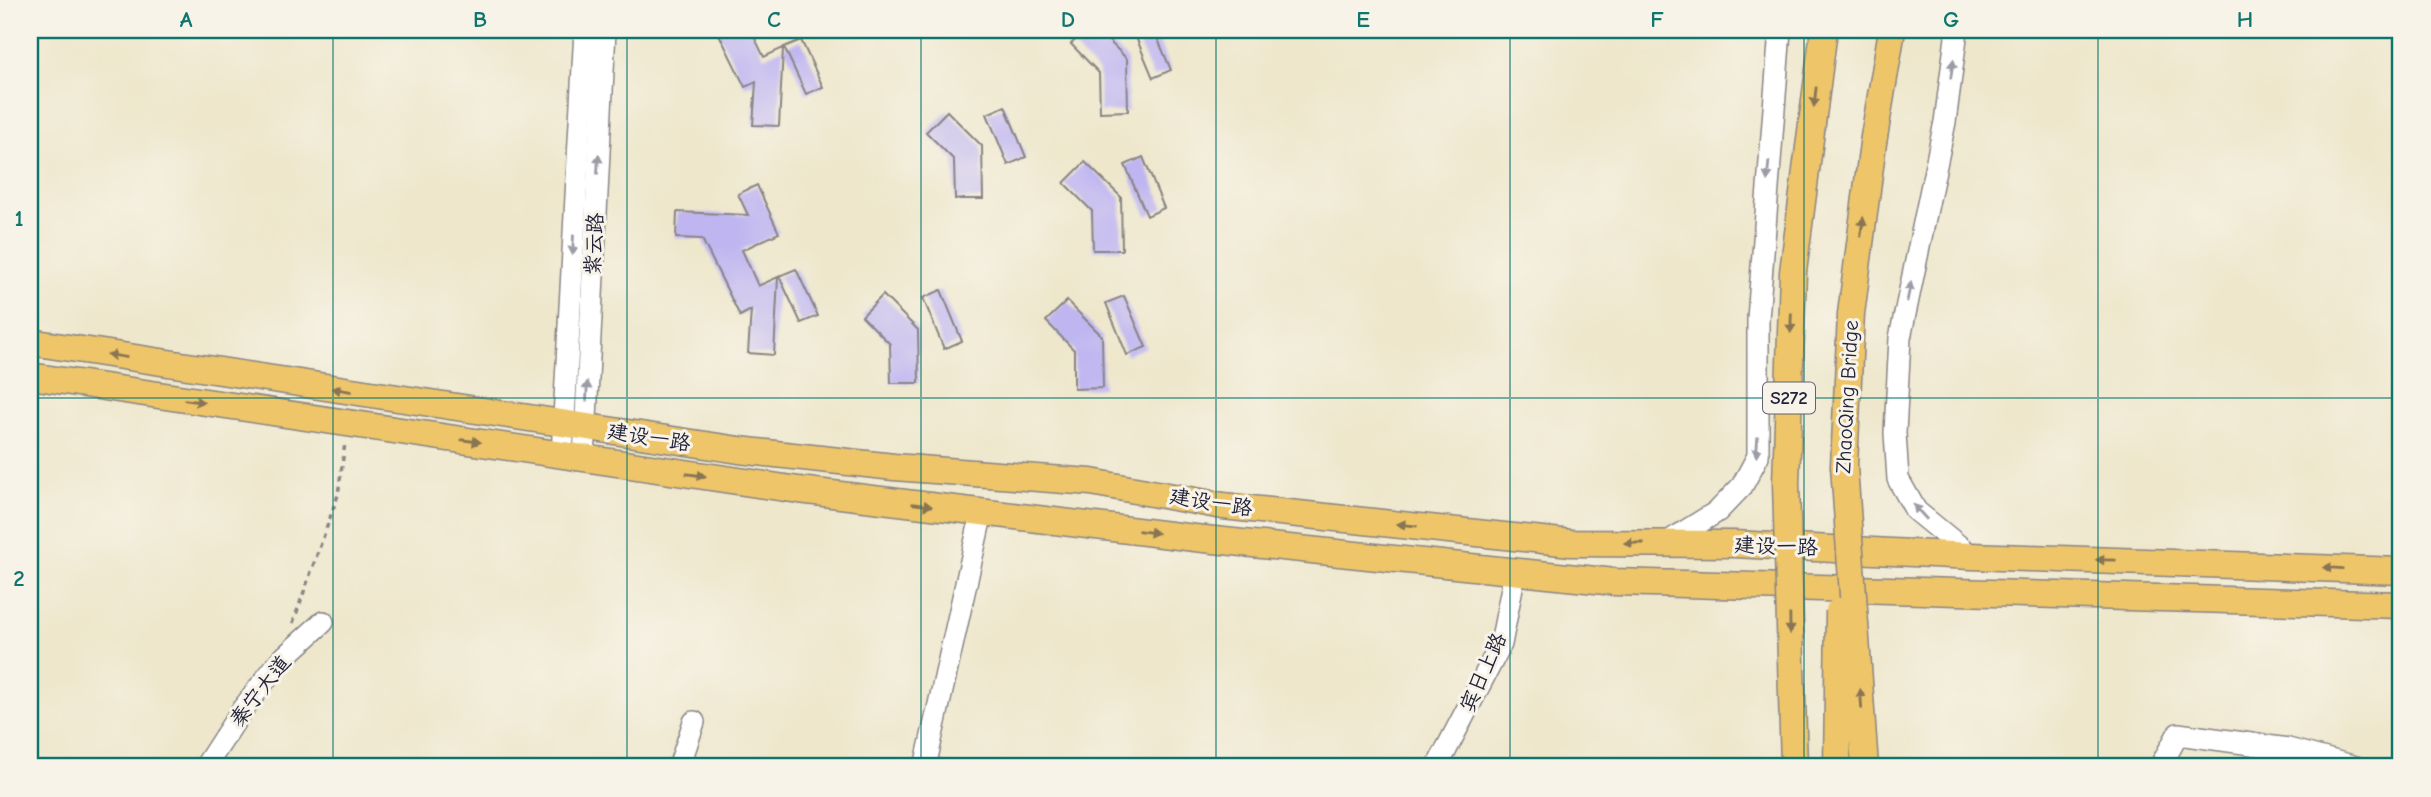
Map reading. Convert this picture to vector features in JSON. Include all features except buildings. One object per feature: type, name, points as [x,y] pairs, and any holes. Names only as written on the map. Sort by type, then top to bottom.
[{"type":"main road","name":"S272","points":[[1794,767],[1786,483],[1793,272],[1824,30]]},
{"type":"main road","name":"ZhaoQing Bridge","points":[[1838,767],[1844,466],[1851,314],[1872,143],[1892,30]]},
{"type":"main road","name":"建设一路","points":[[30,342],[739,450],[894,467],[1091,482],[1223,506],[1571,543],[1668,542],[2401,571]]},
{"type":"main road","name":"建设一路","points":[[30,376],[573,457],[982,512],[1615,582],[2401,605]]},
{"type":"main road","points":[[1844,466],[1865,767]]},
{"type":"street","name":"紫云路","points":[[575,425],[585,30]]},
{"type":"street","name":"紫云路","points":[[573,457],[605,30]]},
{"type":"street","points":[[1668,542],[1718,511],[1742,486],[1758,456],[1758,318],[1780,30]]},
{"type":"street","points":[[1957,30],[1945,121],[1900,338],[1895,433],[1898,479],[1916,511],[1971,556]]},
{"type":"street","points":[[404,431],[410,400]]},
{"type":"street","points":[[925,767],[982,512]]},
{"type":"street","name":"宾日上路","points":[[1437,767],[1501,644],[1516,572]]},
{"type":"street","name":"秦宁大道","points":[[205,767],[242,710],[279,662],[323,622]]},
{"type":"street","points":[[679,767],[694,722]]},
{"type":"street","points":[[2160,767],[2178,734],[2288,749],[2356,767]]},
{"type":"path","points":[[292,626],[338,495],[348,423]]}]
